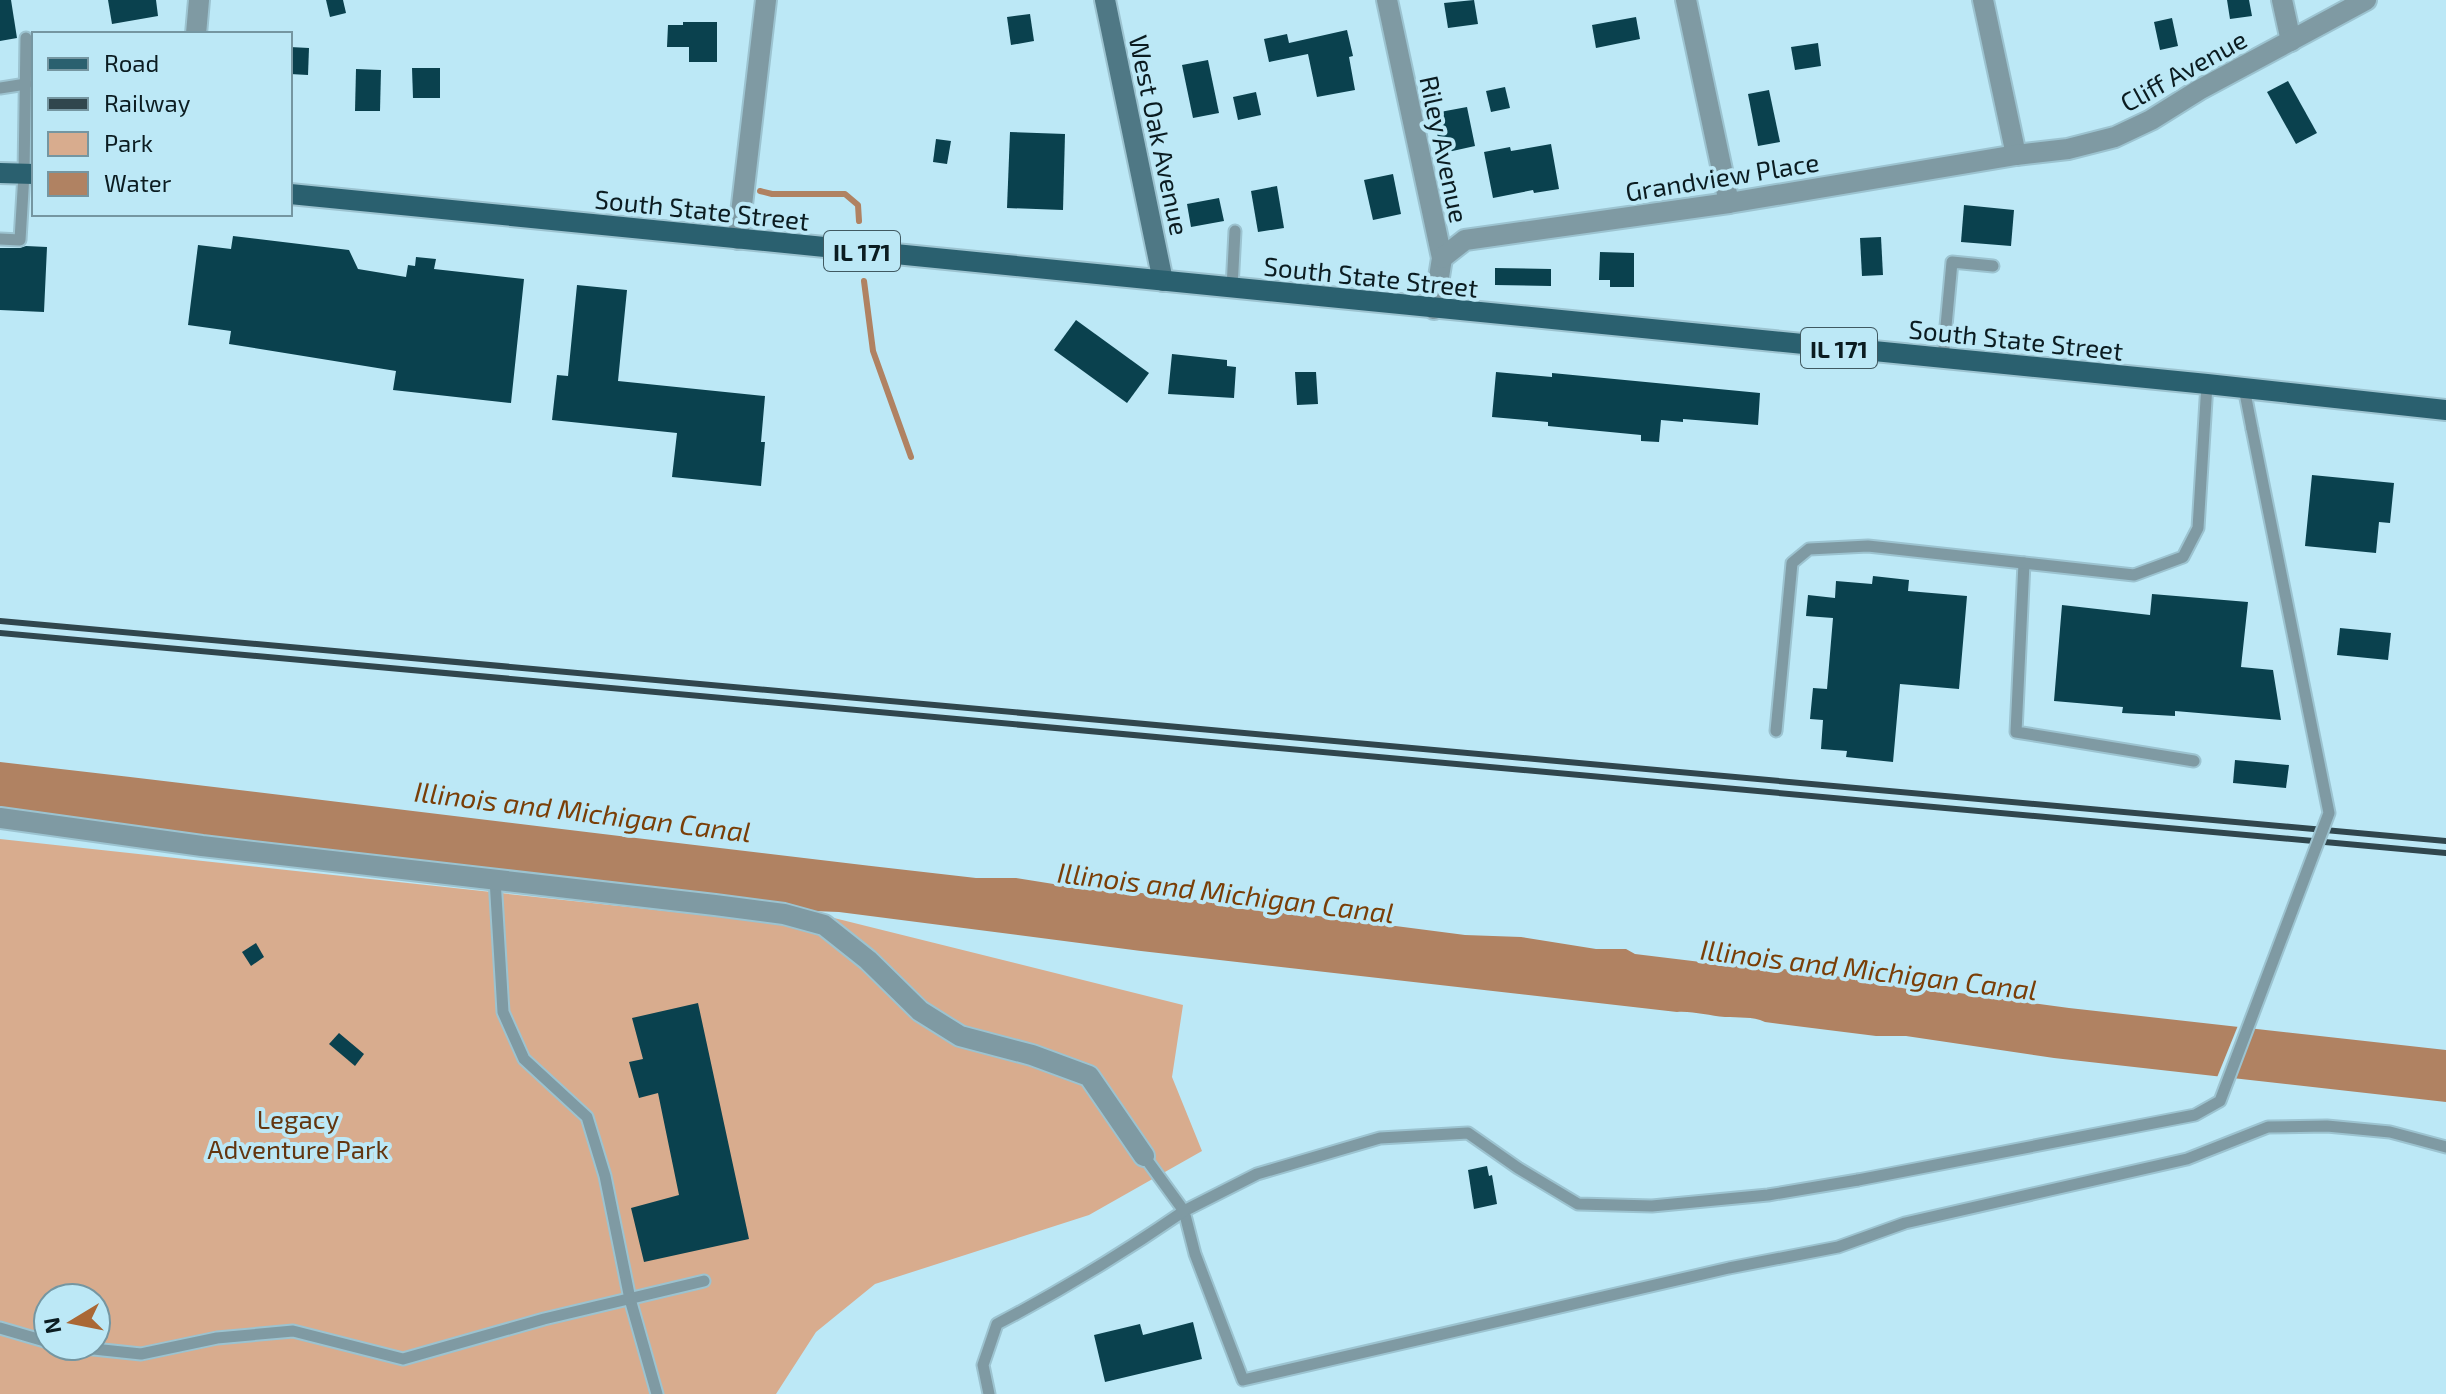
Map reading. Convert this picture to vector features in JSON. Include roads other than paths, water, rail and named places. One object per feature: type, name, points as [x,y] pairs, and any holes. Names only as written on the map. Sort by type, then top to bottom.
[{"type":"main road","points":[[0,173],[29,174]]},
{"type":"main road","name":"South State Street","points":[[292,194],[2446,410]]},
{"type":"street","points":[[196,32],[199,0]]},
{"type":"street","points":[[738,239],[766,0]]},
{"type":"street","name":"West Oak Avenue","points":[[1105,0],[1163,281]]},
{"type":"street","name":"Riley Avenue","points":[[1387,0],[1442,258],[1434,309]]},
{"type":"street","points":[[1686,0],[1729,203]]},
{"type":"street","points":[[1983,0],[2016,155]]},
{"type":"street","points":[[2282,0],[2291,41]]},
{"type":"street","name":"Cliff Avenue","points":[[2016,155],[2068,149],[2115,137],[2366,0]]},
{"type":"street","name":"Grandview Place","points":[[1442,258],[1465,240],[1729,203],[2016,155]]},
{"type":"street","points":[[0,818],[202,846],[784,914],[824,925],[868,960],[920,1011],[960,1036],[1032,1055],[1089,1076],[1144,1156]]},
{"type":"lane","points":[[0,239],[20,240],[29,174],[26,38]]},
{"type":"lane","points":[[0,88],[26,84]]},
{"type":"lane","points":[[1232,288],[1235,231]]},
{"type":"lane","points":[[1943,358],[1952,262],[1993,266]]},
{"type":"lane","points":[[1776,731],[1792,563],[1809,549],[1868,546],[2134,575],[2183,557],[2198,528],[2207,384]]},
{"type":"lane","points":[[989,1394],[983,1365],[997,1324],[1098,1268],[1184,1211],[1257,1174],[1380,1138],[1468,1133],[1578,1204],[1652,1206],[1768,1195],[1858,1180],[2195,1115],[2220,1101],[2329,813],[2244,388]]},
{"type":"lane","points":[[2024,563],[2016,732],[2194,761]]},
{"type":"lane","points":[[495,879],[503,1012],[524,1059],[587,1117],[605,1176],[630,1299],[657,1394]]},
{"type":"lane","points":[[1144,1156],[1184,1211],[1195,1254],[1243,1380],[1729,1268],[1838,1247],[1905,1223],[2187,1159],[2268,1127],[2327,1126],[2390,1132],[2446,1147]]},
{"type":"lane","points":[[112,1351],[141,1354],[217,1338],[293,1331],[403,1359],[544,1319],[704,1281]]},
{"type":"lane","points":[[0,1328],[32,1337]]},
{"type":"water","points":[[0,762],[976,878],[1016,878],[1091,890],[1126,891],[1465,935],[1521,937],[1596,949],[1626,949],[1635,954],[1709,963],[1740,963],[2069,1008],[2446,1050],[2446,1102],[2054,1058],[1906,1036],[1876,1036],[1750,1018],[1141,951],[839,912],[788,910],[509,877],[0,809]]},
{"type":"waterway","points":[[760,191],[772,194],[845,194],[858,205],[859,221]]},
{"type":"waterway","points":[[864,281],[873,351],[911,457]]},
{"type":"railway","points":[[0,621],[2446,841]]},
{"type":"railway","points":[[0,633],[2446,853]]},
{"type":"water label","name":"Illinois and Michigan Canal","points":[[583,811]]},
{"type":"water label","name":"Illinois and Michigan Canal","points":[[1226,892]]},
{"type":"water label","name":"Illinois and Michigan Canal","points":[[1869,969]]},
{"type":"park label","name":"Legacy Adventure Park","points":[[298,1133]]}]
